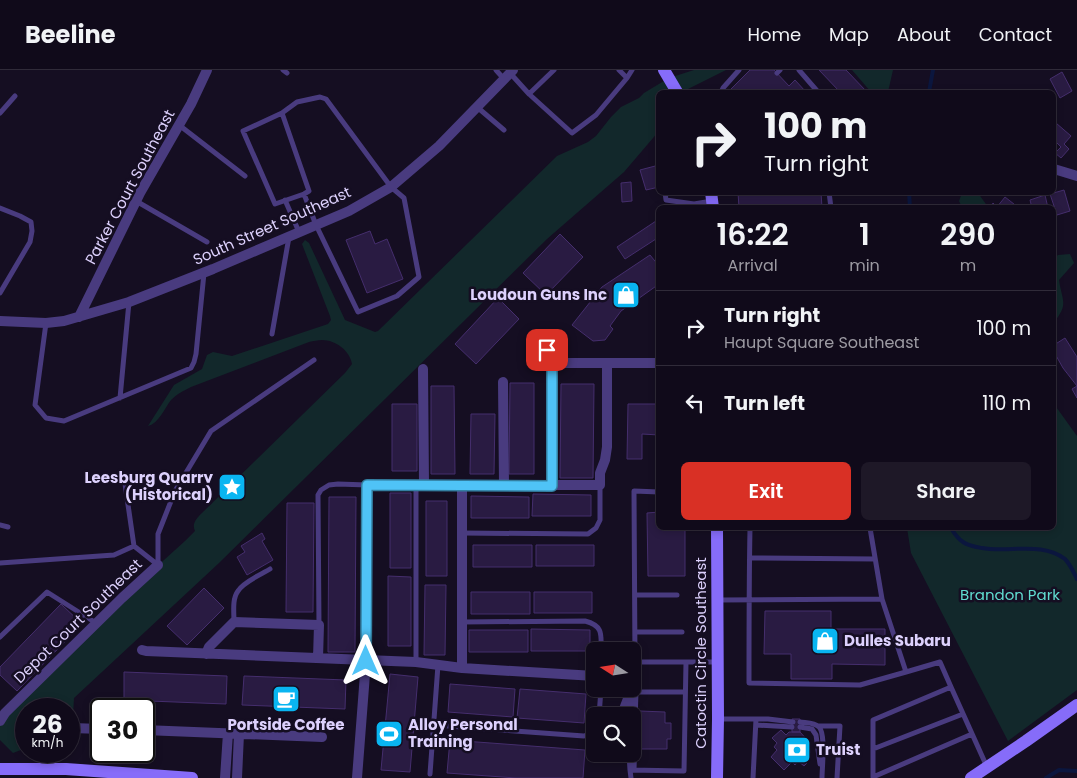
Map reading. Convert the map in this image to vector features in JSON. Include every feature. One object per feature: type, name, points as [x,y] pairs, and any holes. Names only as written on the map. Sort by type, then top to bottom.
[{"type":"street","name":"Parker Court Southeast","points":[[79,317],[136,201],[191,104],[207,70]]},
{"type":"street","points":[[666,71],[676,90]]},
{"type":"street","name":"South Street Southeast","points":[[0,321],[46,323],[64,321],[129,302],[349,211],[391,187],[439,146],[509,74]]},
{"type":"street","points":[[1056,170],[1077,176]]},
{"type":"street","points":[[552,486],[552,370],[547,350],[566,363],[656,363]]},
{"type":"street","points":[[357,778],[366,661],[367,485],[600,485],[600,473],[608,447],[607,363]]},
{"type":"street","points":[[420,485],[424,369]]},
{"type":"street","points":[[503,382],[504,485]]},
{"type":"street","points":[[462,485],[462,668]]},
{"type":"street","name":"Catoctin Circle Southeast","points":[[716,778],[718,719],[717,530]]},
{"type":"street","name":"Depot Court Southeast","points":[[0,721],[96,623],[158,565]]},
{"type":"street","points":[[206,654],[209,647],[234,622],[319,625],[318,658]]},
{"type":"street","points":[[142,650],[416,662],[462,668],[586,675]]},
{"type":"street","points":[[971,778],[1026,742],[1077,705]]},
{"type":"street","points":[[155,730],[322,737]]},
{"type":"street","points":[[225,778],[228,733]]},
{"type":"street","points":[[237,778],[239,734]]},
{"type":"street","points":[[0,769],[66,769],[192,778]]},
{"type":"lane","points":[[496,70],[509,74],[572,133],[596,115],[632,70]]},
{"type":"lane","points":[[529,94],[554,70]]},
{"type":"lane","points":[[619,70],[627,78]]},
{"type":"lane","points":[[722,90],[739,70]]},
{"type":"lane","points":[[798,70],[816,90]]},
{"type":"lane","points":[[0,113],[15,96]]},
{"type":"lane","points":[[282,113],[309,191],[275,204],[243,131],[282,113],[297,102],[320,96],[326,98],[391,187],[404,198],[419,277],[397,296],[358,312],[316,225],[304,194]]},
{"type":"lane","points":[[477,107],[504,130]]},
{"type":"lane","points":[[179,125],[246,176]]},
{"type":"lane","points":[[665,195],[666,200],[694,204],[712,200]]},
{"type":"lane","points":[[285,200],[299,232]]},
{"type":"lane","points":[[136,201],[207,242]]},
{"type":"lane","points":[[0,208],[31,222],[32,231],[30,242],[0,292]]},
{"type":"lane","points":[[272,334],[289,237]]},
{"type":"lane","points":[[46,323],[35,405],[46,418],[64,421],[191,368],[196,354],[204,272]]},
{"type":"lane","points":[[120,398],[129,302]]},
{"type":"lane","points":[[158,565],[158,534],[175,491],[211,431],[314,360]]},
{"type":"lane","points":[[125,484],[134,546],[158,565]]},
{"type":"lane","points":[[319,625],[319,493],[325,487],[333,484],[367,485]]},
{"type":"lane","points":[[416,662],[420,485]]},
{"type":"lane","points":[[462,533],[588,534],[596,528],[600,520],[600,485]]},
{"type":"lane","points":[[635,642],[634,491],[656,492]]},
{"type":"lane","points":[[0,525],[8,527]]},
{"type":"lane","points":[[750,530],[749,683],[860,684],[940,662],[988,767]]},
{"type":"lane","points":[[870,530],[882,599],[906,672]]},
{"type":"lane","points":[[0,563],[114,556],[134,546]]},
{"type":"lane","points":[[750,558],[875,559]]},
{"type":"lane","points":[[234,622],[237,591],[270,569]]},
{"type":"lane","points":[[0,635],[47,592],[96,623]]},
{"type":"lane","points":[[635,595],[677,595]]},
{"type":"lane","points":[[717,600],[882,599]]},
{"type":"lane","points":[[462,622],[585,621],[598,627],[602,635],[602,642]]},
{"type":"lane","points":[[635,632],[682,632]]},
{"type":"lane","points":[[632,770],[684,771],[686,662]]},
{"type":"lane","points":[[641,663],[717,662]]},
{"type":"lane","points":[[430,774],[438,665]]},
{"type":"lane","points":[[951,687],[873,720],[873,777],[972,734]]},
{"type":"lane","points":[[641,691],[686,692]]},
{"type":"lane","points":[[873,749],[963,714]]},
{"type":"lane","points":[[718,719],[768,719],[792,725],[756,726]]},
{"type":"lane","points":[[753,778],[756,719]]},
{"type":"lane","points":[[822,772],[816,735],[812,729],[800,724],[812,723],[822,730],[823,737],[822,778]]},
{"type":"lane","points":[[434,725],[586,735]]},
{"type":"lane","points":[[818,726],[840,726],[837,778]]},
{"type":"lane","points":[[630,762],[632,770]]},
{"type":"lane","points":[[631,778],[633,762]]},
{"type":"green space","points":[[694,70],[726,70],[686,90],[656,90],[656,135],[624,172],[547,239],[219,563],[74,698],[23,698],[122,598],[195,531],[194,523],[199,516],[352,364],[351,359],[342,347],[337,344],[327,340],[309,342],[185,390],[171,400],[158,419],[148,426],[174,385],[202,369],[207,355],[213,352],[232,356],[328,324],[331,320],[330,316],[302,244],[305,240],[309,243],[345,320],[375,332],[378,331],[557,156],[588,142],[596,136],[621,107],[639,98],[669,78]]},
{"type":"green space","points":[[852,70],[893,70],[888,90],[869,90]]},
{"type":"green space","points":[[961,195],[979,195],[987,205],[961,205],[959,201]]},
{"type":"green space","points":[[1070,254],[1074,263],[1059,280],[1063,306],[1056,320],[1056,256]]},
{"type":"green space","name":"Brandon Park","points":[[1056,407],[1077,436],[1077,690],[1008,741],[911,553],[907,530],[1056,530]]},
{"type":"green space","points":[[15,706],[15,752],[13,753],[0,740],[0,721]]},
{"type":"building","points":[[750,70],[774,70],[789,86],[795,80],[804,90],[730,90]]},
{"type":"building","points":[[819,70],[846,70],[865,90],[838,90]]},
{"type":"building","points":[[1062,72],[1072,91],[1060,98],[1050,79]]},
{"type":"building","points":[[1056,123],[1071,136],[1064,144],[1069,149],[1061,158],[1056,152],[1061,147],[1056,142]]},
{"type":"building","points":[[656,166],[656,188],[646,190],[640,170]]},
{"type":"building","points":[[631,182],[632,201],[622,202],[621,183]]},
{"type":"building","points":[[1064,190],[1070,211],[1057,215],[1056,205],[1054,205],[1050,195],[1056,195],[1056,192]]},
{"type":"building","points":[[738,195],[821,195],[822,205],[739,205]]},
{"type":"building","points":[[1045,195],[1047,205],[1031,205],[1030,200]]},
{"type":"building","points":[[1005,197],[1015,205],[999,205]]},
{"type":"building","points":[[656,221],[656,239],[625,259],[617,247]]},
{"type":"building","points":[[370,231],[375,244],[387,239],[403,279],[367,293],[346,240]]},
{"type":"building","points":[[560,234],[583,257],[546,295],[523,273]]},
{"type":"building","points":[[650,255],[656,262],[656,286],[621,311],[610,326],[613,329],[605,340],[593,341],[572,325],[602,287]]},
{"type":"building","points":[[498,298],[519,319],[476,364],[455,344]]},
{"type":"building","points":[[1065,338],[1077,357],[1077,386],[1056,356],[1056,344]]},
{"type":"building","points":[[510,383],[534,383],[534,474],[509,474]]},
{"type":"building","points":[[561,384],[594,384],[593,478],[560,478]]},
{"type":"building","points":[[431,386],[454,386],[455,474],[431,474]]},
{"type":"building","points":[[1077,386],[1077,398],[1072,389]]},
{"type":"building","points":[[392,404],[417,404],[417,471],[392,471]]},
{"type":"building","points":[[628,404],[656,404],[656,435],[642,434],[642,459],[627,459]]},
{"type":"building","points":[[471,414],[495,414],[494,474],[470,474]]},
{"type":"building","points":[[390,493],[411,493],[411,568],[390,568]]},
{"type":"building","points":[[533,494],[591,495],[591,516],[532,516]]},
{"type":"building","points":[[471,496],[529,497],[529,518],[471,518]]},
{"type":"building","points":[[329,497],[356,497],[355,652],[328,652]]},
{"type":"building","points":[[426,501],[447,501],[447,576],[426,576]]},
{"type":"building","points":[[287,503],[314,503],[313,612],[286,612]]},
{"type":"building","points":[[656,512],[656,530],[685,530],[685,576],[648,576],[647,513]]},
{"type":"building","points":[[262,533],[265,539],[262,541],[273,560],[247,575],[237,557],[245,552],[241,546]]},
{"type":"building","points":[[473,545],[532,545],[532,567],[473,567]]},
{"type":"building","points":[[536,545],[594,545],[594,566],[536,566]]},
{"type":"building","points":[[388,576],[411,577],[411,646],[388,646]]},
{"type":"building","points":[[425,585],[446,585],[445,655],[424,655]]},
{"type":"building","points":[[204,588],[224,608],[187,645],[167,626]]},
{"type":"building","points":[[471,592],[530,592],[530,614],[471,614]]},
{"type":"building","points":[[534,592],[592,592],[592,613],[534,613]]},
{"type":"building","points":[[61,604],[82,624],[17,691],[0,675],[0,667]]},
{"type":"building","name":"Dulles Subaru","points":[[765,611],[831,611],[831,629],[885,629],[885,665],[832,664],[832,679],[791,679],[791,654],[764,654]]},
{"type":"building","points":[[531,629],[590,630],[590,642],[586,642],[586,651],[531,651]]},
{"type":"building","points":[[469,630],[528,630],[528,652],[469,652]]},
{"type":"building","points":[[124,672],[227,676],[226,704],[155,701],[155,698],[124,698]]},
{"type":"building","points":[[390,674],[418,677],[410,772],[381,770]]},
{"type":"building","points":[[244,676],[346,680],[345,709],[242,705]]},
{"type":"building","points":[[450,684],[515,689],[513,717],[448,712]]},
{"type":"building","points":[[520,689],[586,694],[584,723],[517,718]]},
{"type":"building","points":[[641,711],[665,712],[665,723],[671,723],[671,739],[667,739],[667,749],[641,749]]},
{"type":"building","points":[[792,719],[800,719],[800,732],[792,732]]},
{"type":"building","points":[[781,730],[786,735],[789,732],[800,732],[809,742],[810,753],[803,759],[807,763],[804,766],[798,761],[795,765],[792,762],[784,770],[771,757],[777,750],[774,747],[777,743],[772,738]]},
{"type":"building","points":[[450,740],[585,750],[583,778],[516,778],[447,773]]},
{"type":"waterway","points":[[929,90],[933,70]]},
{"type":"waterway","points":[[909,195],[910,205]]},
{"type":"waterway","points":[[952,530],[961,541],[972,546],[992,549],[1046,550],[1065,559],[1077,579]]},
{"type":"waterway","points":[[1046,778],[1059,770],[1077,771]]},
{"type":"place","name":"Loudoun Guns Inc","points":[[626,295]]},
{"type":"place","name":"Leesburg Quarry (Historical)","points":[[232,487]]},
{"type":"place","name":"Dulles Subaru","points":[[825,641]]},
{"type":"place","name":"Portside Coffee","points":[[286,699]]},
{"type":"place","name":"Alloy Personal Training","points":[[389,734]]},
{"type":"place","name":"Truist","points":[[797,750]]},
{"type":"route","points":[[366,661],[367,485],[552,486],[552,370],[547,350]]}]
